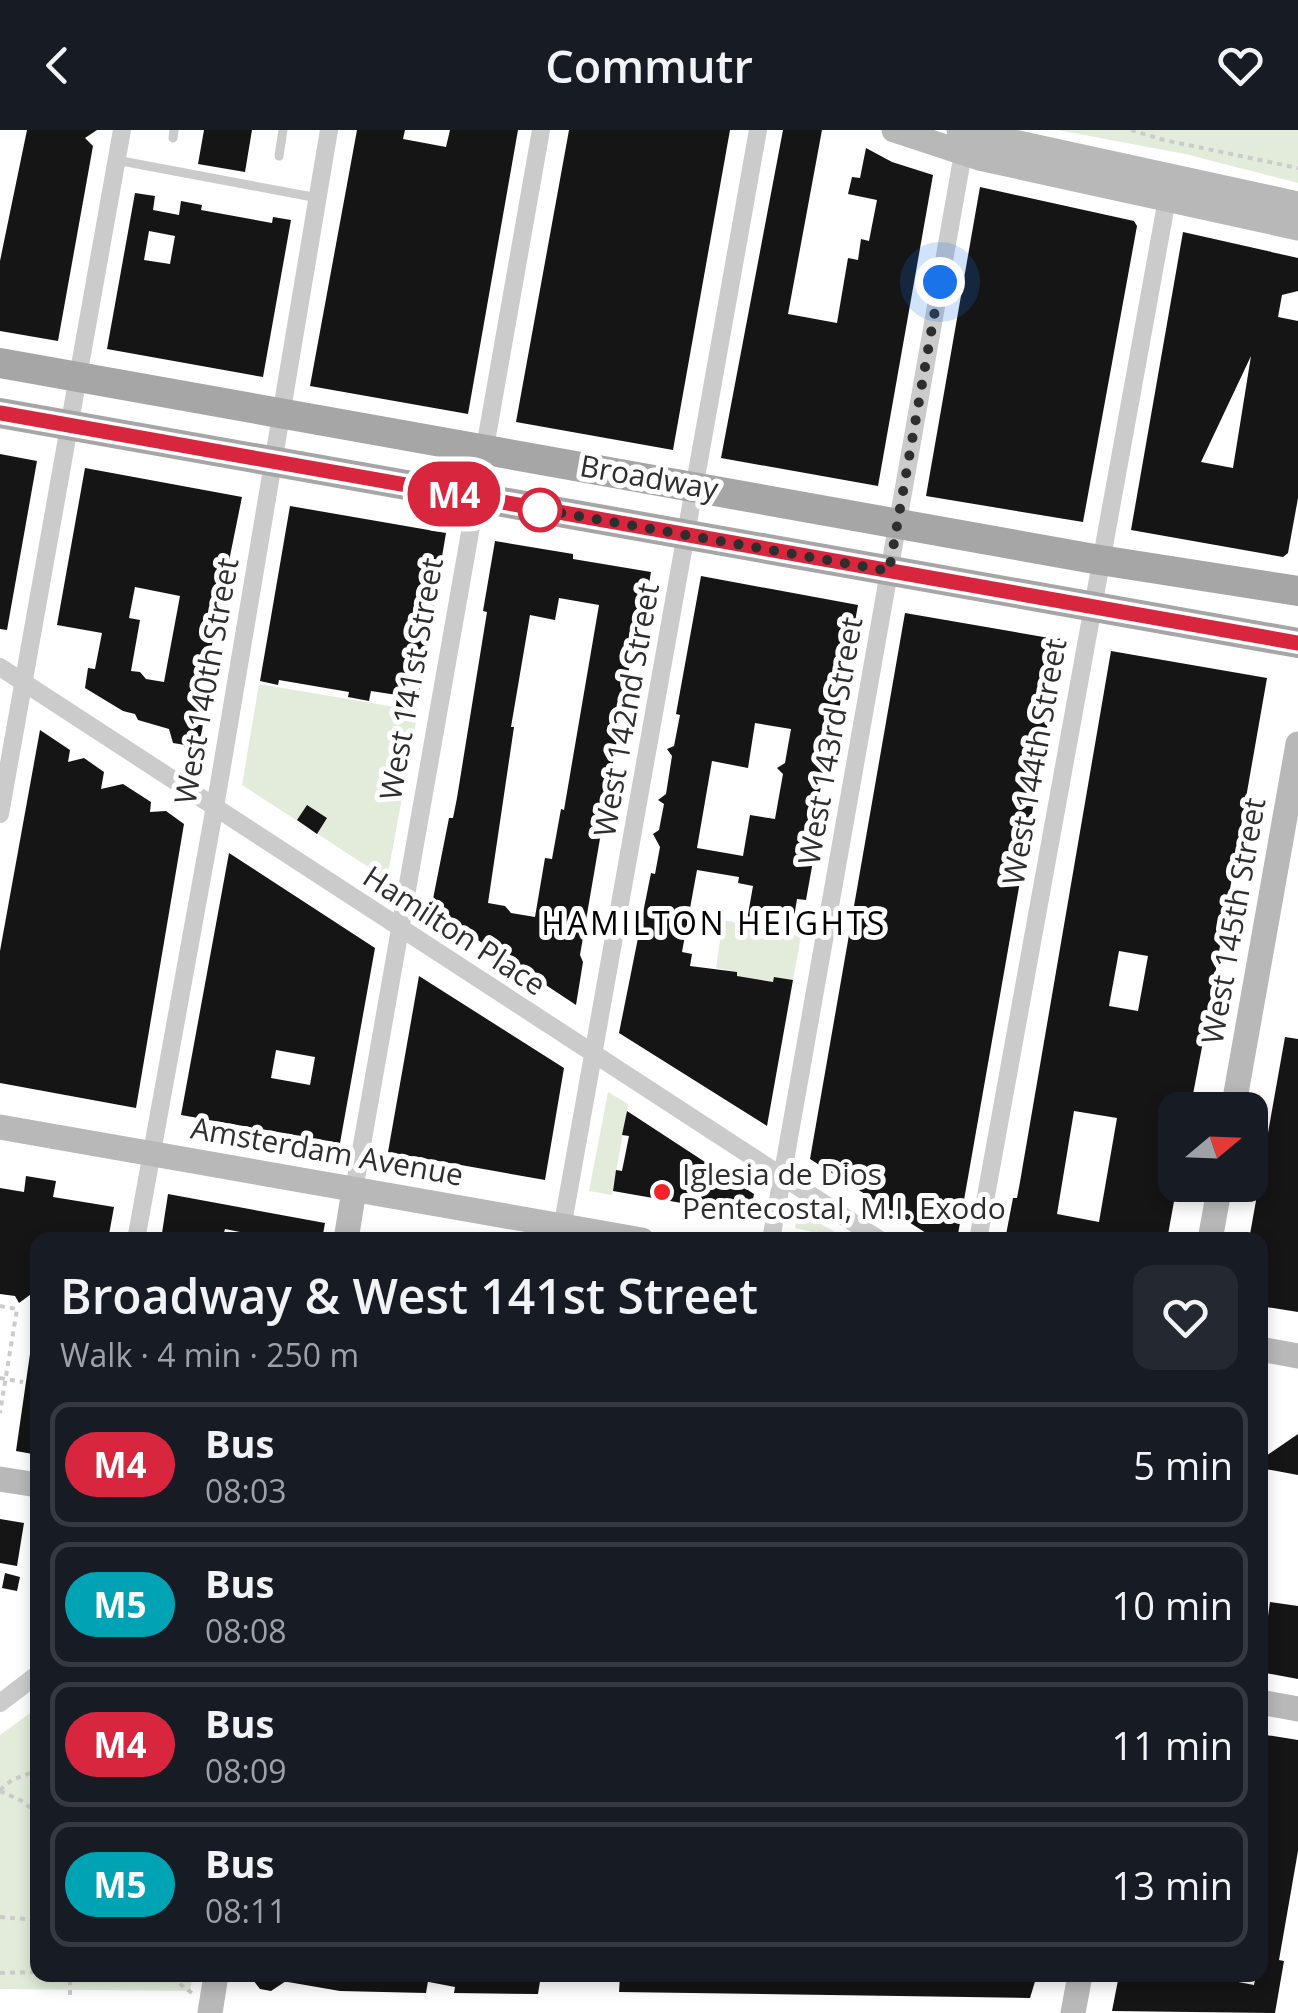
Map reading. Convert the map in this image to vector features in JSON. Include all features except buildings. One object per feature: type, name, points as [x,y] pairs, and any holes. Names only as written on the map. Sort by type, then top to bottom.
[{"type":"main road","points":[[894,130],[963,139],[1169,188],[1298,228]]},
{"type":"main road","points":[[1169,188],[1298,204]]},
{"type":"main road","name":"Broadway","points":[[0,363],[1100,560],[1298,591]]},
{"type":"main road","name":"Broadway","points":[[0,414],[1298,643]]},
{"type":"main road","name":"West 145th Street","points":[[1237,1092],[1298,744]]},
{"type":"main road","name":"Amsterdam Avenue","points":[[0,1126],[354,1190],[556,1232]]},
{"type":"main road","name":"West 141st Street","points":[[347,1232],[354,1190]]},
{"type":"main road","points":[[1211,1232],[1217,1202]]},
{"type":"main road","points":[[1268,1350],[1298,1356]]},
{"type":"main road","points":[[0,1479],[30,1484]]},
{"type":"main road","points":[[1268,1703],[1298,1709]]},
{"type":"main road","points":[[1073,2013],[1079,1982]]},
{"type":"street","points":[[0,814],[122,130]]},
{"type":"street","name":"West 140th Street","points":[[137,1232],[330,130]]},
{"type":"street","name":"West 141st Street","points":[[354,1190],[541,130]]},
{"type":"street","name":"West 142nd Street","points":[[561,1232],[758,130]]},
{"type":"street","name":"West 143rd Street","points":[[773,1232],[963,139]]},
{"type":"street","name":"West 144th Street","points":[[979,1232],[1169,188]]},
{"type":"street","name":"Hamilton Place","points":[[0,667],[868,1232]]},
{"type":"street","points":[[0,1703],[30,1680]]},
{"type":"lane","points":[[279,156],[283,130]]},
{"type":"lane","points":[[116,160],[318,198]]},
{"type":"path","points":[[1131,130],[1298,168]]},
{"type":"path","points":[[0,1306],[18,1306],[0,1414]]},
{"type":"path","points":[[3,1379],[23,1382]]},
{"type":"path","points":[[30,1773],[12,1780],[0,1791],[30,1808]]},
{"type":"path","points":[[0,1918],[30,1920]]},
{"type":"path","points":[[0,1973],[30,1972]]},
{"type":"path","points":[[70,1982],[70,1995]]},
{"type":"path","points":[[179,1982],[203,2004]]},
{"type":"green space","points":[[1058,130],[1298,130],[1298,183],[1185,154]]},
{"type":"green space","points":[[259,684],[418,711],[387,879],[242,785]]},
{"type":"green space","points":[[723,920],[801,936],[793,980],[736,978],[737,972],[716,968]]},
{"type":"green space","points":[[608,1092],[628,1104],[612,1195],[589,1191]]},
{"type":"green space","points":[[798,1211],[835,1232],[813,1232],[795,1228]]},
{"type":"green space","points":[[30,1713],[30,1982],[192,1982],[190,1991],[0,1989],[0,1735]]},
{"type":"bus line","name":"M4","points":[[0,413],[1298,643]]},
{"type":"place","name":"Iglesia de Dios Pentecostal, M.I. Exodo","points":[[662,1192]]},
{"type":"district","name":"HAMILTON HEIGHTS","points":[[714,924]]},
{"type":"route","points":[[540,510],[533,508],[889,571],[940,282]]}]
